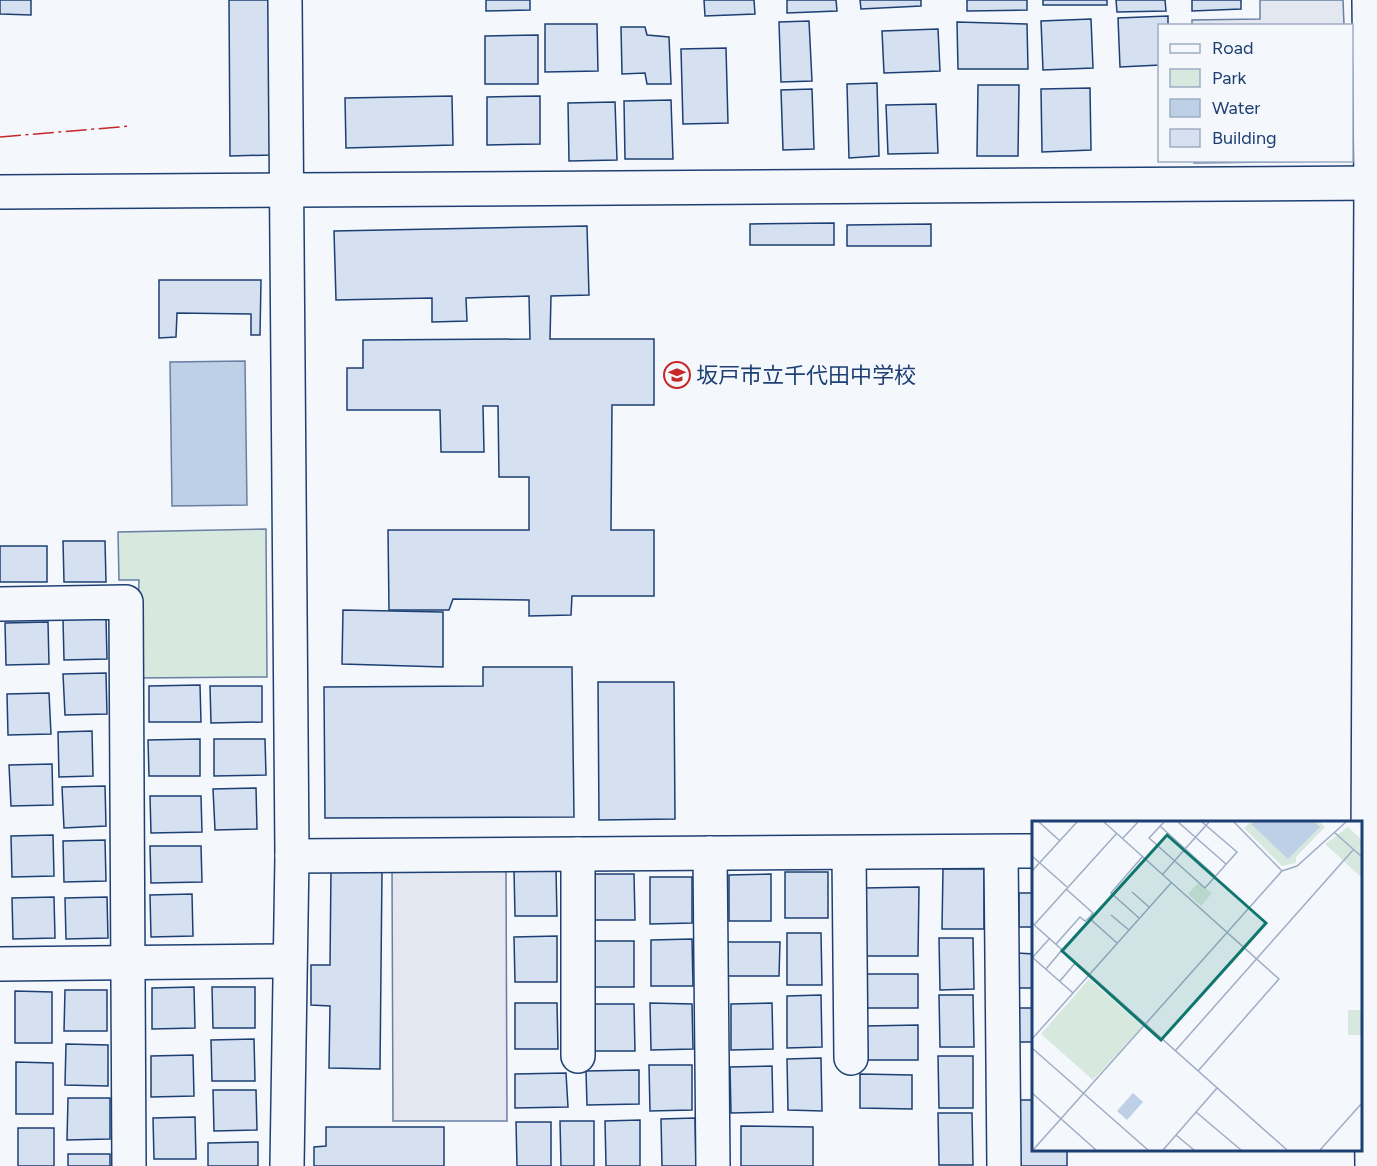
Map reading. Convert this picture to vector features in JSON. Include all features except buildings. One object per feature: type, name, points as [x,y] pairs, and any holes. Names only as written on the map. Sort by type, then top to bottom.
[{"type":"street","points":[[285,0],[292,856],[287,1166]]},
{"type":"street","points":[[1369,0],[1374,183],[1368,847],[1373,1011],[1372,1166]]},
{"type":"street","points":[[0,192],[1374,183]]},
{"type":"street","points":[[0,604],[126,603],[129,1166]]},
{"type":"street","points":[[292,856],[1032,851]]},
{"type":"street","points":[[1001,852],[1004,1166]]},
{"type":"street","points":[[849,853],[851,1058]]},
{"type":"street","points":[[578,854],[578,1056]]},
{"type":"street","points":[[710,854],[713,1166]]},
{"type":"street","points":[[0,964],[289,961]]},
{"type":"green space","points":[[266,529],[267,677],[136,678],[139,580],[119,580],[118,532]]},
{"type":"shaded area","points":[[1260,0],[1343,0],[1344,24],[1192,24],[1192,20],[1260,19]]},
{"type":"shaded area","points":[[1194,162],[1270,162],[1194,163]]},
{"type":"shaded area","points":[[392,868],[506,868],[507,1121],[393,1121]]},
{"type":"water","points":[[245,361],[247,505],[172,506],[170,362]]},
{"type":"power","points":[[0,137],[131,126]]},
{"type":"place","name":"坂戸市立千代田中学校","points":[[677,375]]}]
